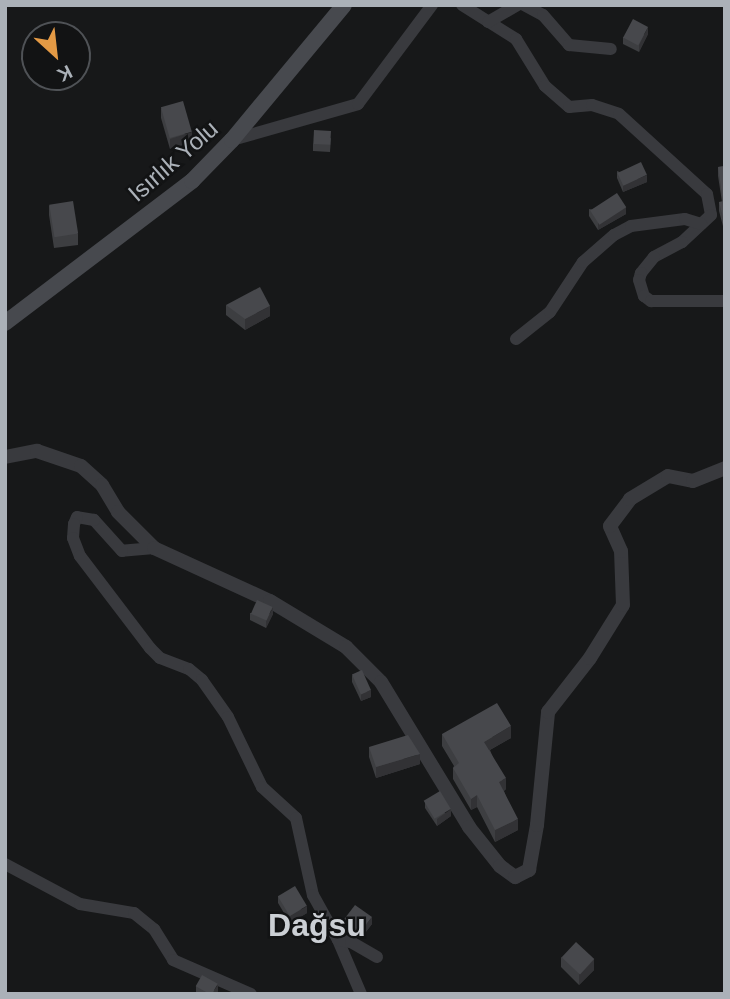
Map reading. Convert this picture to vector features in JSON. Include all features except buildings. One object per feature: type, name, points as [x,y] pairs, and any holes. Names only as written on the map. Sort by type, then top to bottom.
[{"type":"main road","name":"Isırlık Yolu","points":[[5,323],[192,181],[232,140],[344,5]]},
{"type":"street","points":[[232,140],[358,104],[432,5]]},
{"type":"street","points":[[462,5],[516,39],[545,86],[569,107],[592,105],[619,114],[686,172],[706,194],[710,215],[682,242],[654,257],[641,272],[644,296],[664,303],[725,301]]},
{"type":"street","points":[[524,5],[543,15],[569,45],[611,49]]},
{"type":"street","points":[[488,22],[510,7]]},
{"type":"street","points":[[516,339],[550,312],[583,262],[614,235],[631,226],[685,219],[701,224]]},
{"type":"street","points":[[5,457],[37,451],[81,466],[102,485],[118,512],[154,548],[270,600],[346,647],[381,682],[469,827],[500,866],[515,877],[529,870],[537,825],[548,712],[590,658],[623,605],[621,551],[611,526],[630,499],[668,476],[693,481],[725,468]]},
{"type":"street","points":[[154,548],[122,551],[94,520],[77,517],[74,524],[73,538],[80,556],[150,648],[160,658],[189,670],[202,680],[228,717],[262,787],[296,818],[313,895],[338,940],[361,994]]},
{"type":"street","points":[[5,864],[80,904],[134,913],[154,929],[173,960],[232,990],[251,994]]},
{"type":"street","points":[[338,940],[351,942],[377,957]]},
{"type":"district","name":"Dağsu","points":[[317,925]]}]
